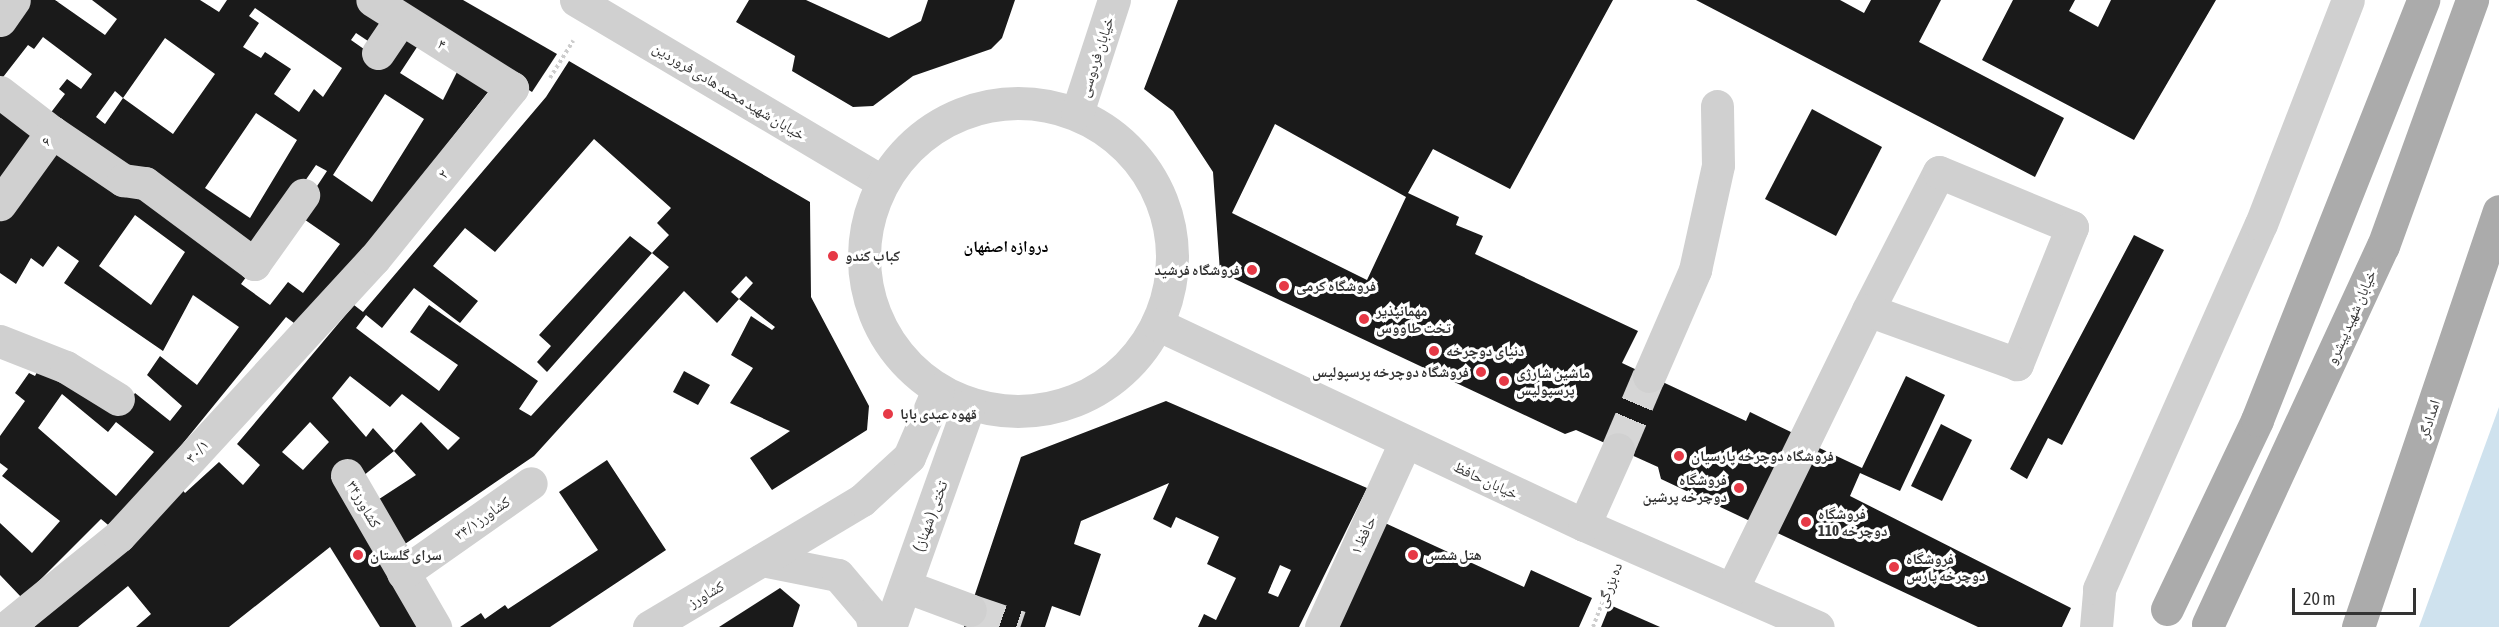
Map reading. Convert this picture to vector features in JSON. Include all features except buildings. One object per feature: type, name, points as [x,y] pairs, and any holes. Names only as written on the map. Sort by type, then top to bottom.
[{"type":"main road","points":[[2167,609],[2257,420],[2423,0]]},
{"type":"main road","name":"خیابان شهید پیشرو","points":[[2208,624],[2383,246],[2472,0]]},
{"type":"main road","name":"امدادگر","points":[[2358,627],[2499,211]]},
{"type":"street","points":[[0,20],[14,0]]},
{"type":"street","name":"۴","points":[[372,0],[512,88]]},
{"type":"street","name":"خیابان فردوسی","points":[[1077,113],[1114,0]]},
{"type":"street","points":[[2096,627],[2099,589],[2261,224],[2348,0]]},
{"type":"street","name":"خیابان شهید محمد هادی فروردین","points":[[584,5],[883,182]]},
{"type":"street","points":[[378,53],[402,19]]},
{"type":"street","name":"۲","points":[[374,260],[512,88]]},
{"type":"street","name":"۶","points":[[0,92],[52,132],[0,204]]},
{"type":"street","points":[[997,103],[1038,103],[1077,113],[1120,140],[1152,178],[1170,226],[1172,276],[1157,324],[1127,367],[1084,397],[1034,411],[969,405],[938,390],[914,370],[882,330],[866,282],[866,230],[883,182],[915,142],[958,114],[997,103]]},
{"type":"street","points":[[1649,376],[1695,270],[1718,165],[1717,106]]},
{"type":"street","points":[[52,132],[123,180],[145,183],[254,264],[303,195]]},
{"type":"street","points":[[1732,589],[1868,310],[1939,172],[2072,227],[2017,364],[1868,310]]},
{"type":"street","name":"۳۰/۱","points":[[8,627],[119,536],[374,260]]},
{"type":"street","name":"خیابان حافظ","points":[[1157,324],[1405,443],[1584,525],[1818,627]]},
{"type":"street","points":[[0,341],[66,367],[118,399]]},
{"type":"street","name":"کشاورز","points":[[649,627],[862,500],[909,457],[938,390]]},
{"type":"street","name":"تختی ( شهناز )","points":[[890,627],[969,405]]},
{"type":"street","name":"حافظ ۱","points":[[1321,627],[1405,443]]},
{"type":"street","points":[[1584,525],[1618,449]]},
{"type":"street","name":"کشاورز۳۴","points":[[347,475],[435,627]]},
{"type":"street","name":"کشاورز۳۴/۱","points":[[403,573],[531,483]]},
{"type":"street","points":[[762,560],[838,575],[871,614],[874,627]]},
{"type":"street","points":[[905,586],[970,610]]},
{"type":"path","points":[[512,88],[534,102],[584,5]]},
{"type":"path","name":"ده بزرگی","points":[[1593,627],[1626,543]]},
{"type":"water","points":[[2499,407],[2499,627],[2419,627]]},
{"type":"tunnel","points":[[1618,449],[1649,376]]},
{"type":"tunnel","points":[[970,610],[1020,627]]},
{"type":"place","name":"کباب کندو","points":[[833,256]]},
{"type":"place","name":"فروشگاه فرشید","points":[[1252,270]]},
{"type":"place","name":"فروشگاه کرمی","points":[[1284,286]]},
{"type":"place","name":"مهمانپذیر تخت طاووس","points":[[1364,319]]},
{"type":"place","name":"دنیای دوچرخه","points":[[1434,351]]},
{"type":"place","name":"فروشگاه دوچرخه پرسپولیس","points":[[1481,372]]},
{"type":"place","name":"ماشین شارژی پرسپولیس","points":[[1504,381]]},
{"type":"place","name":"قهوه عیدی بابا","points":[[888,414]]},
{"type":"place","name":"فروشگاه دوچرخه پارسیان","points":[[1679,456]]},
{"type":"place","name":"فروشگاه دوچرخه پرشین","points":[[1739,488]]},
{"type":"place","name":"فروشگاه دوچرخه 110","points":[[1806,522]]},
{"type":"place","name":"سرای گلستان","points":[[358,555]]},
{"type":"place","name":"هتل شمس","points":[[1413,555]]},
{"type":"place","name":"فروشگاه دوچرخه پارس","points":[[1894,567]]},
{"type":"district","name":"دروازه اصفهان","points":[[1006,246]]}]
